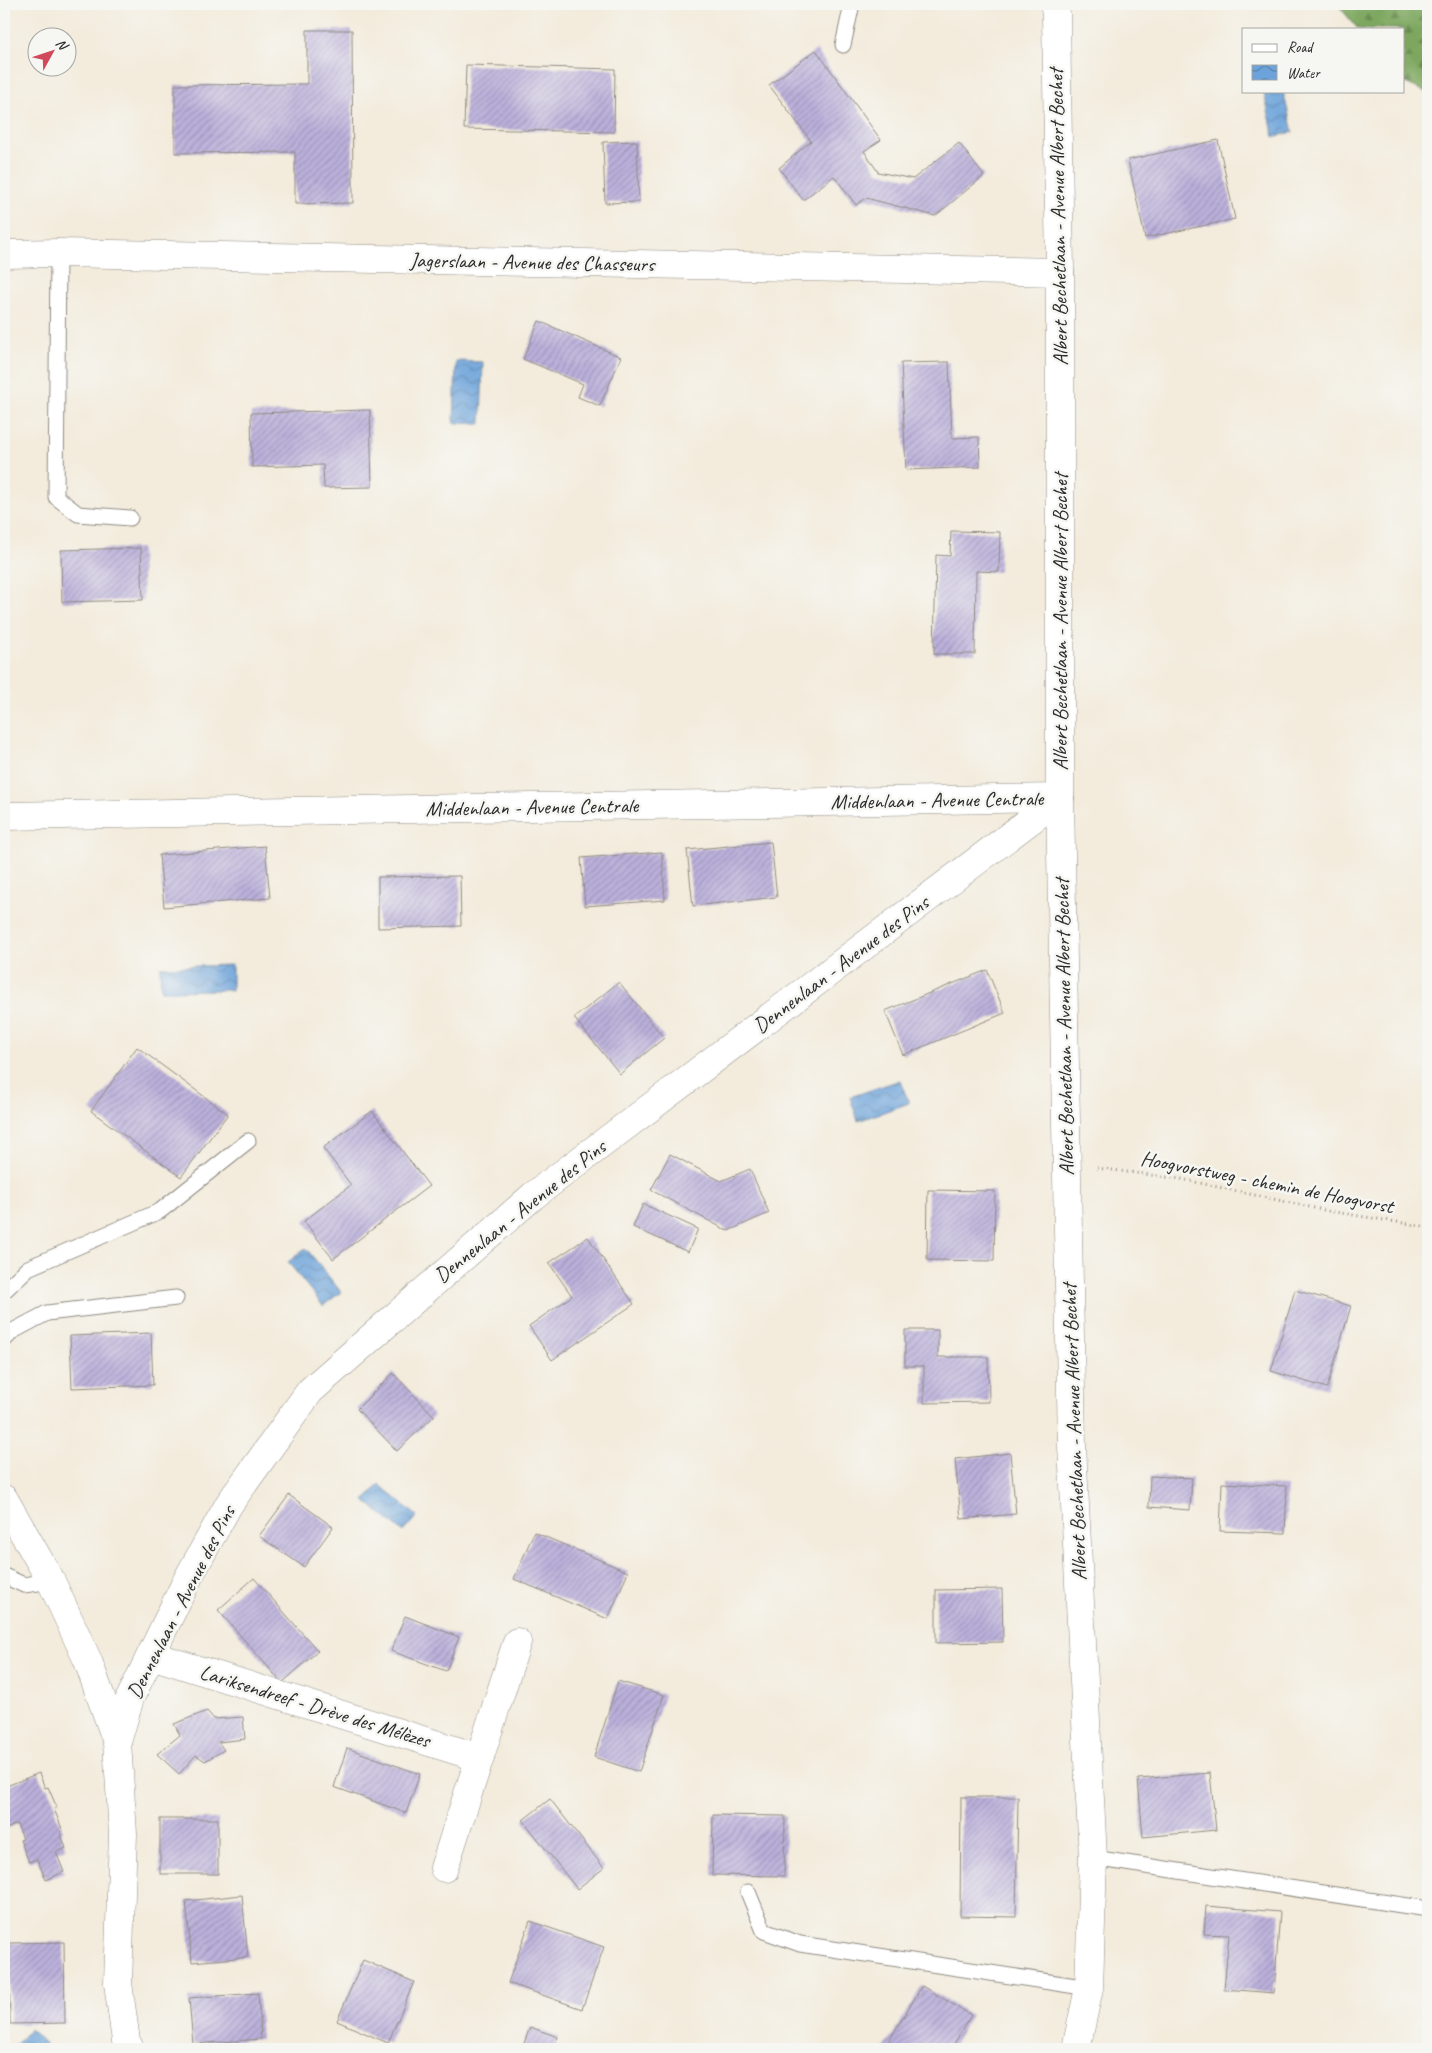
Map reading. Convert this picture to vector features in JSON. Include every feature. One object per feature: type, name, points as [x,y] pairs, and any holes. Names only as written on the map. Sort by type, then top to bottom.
[{"type":"street","name":"Albert Bechetlaan - Avenue Albert Bechet","points":[[1054,4],[1056,14],[1060,272],[1060,798],[1072,1446],[1094,1858],[1089,1988],[1076,2049]]},
{"type":"street","name":"Jagerslaan - Avenue des Chasseurs","points":[[4,254],[58,253],[1060,272]]},
{"type":"street","name":"Middenlaan - Avenue Centrale","points":[[4,816],[1060,798]]},
{"type":"street","name":"Dennenlaan - Avenue des Pins","points":[[117,1742],[130,1698],[188,1578],[228,1504],[310,1391],[533,1196],[1060,798]]},
{"type":"street","points":[[4,1499],[51,1580],[88,1661],[117,1742],[123,1834],[118,1983],[126,2041],[130,2049]]},
{"type":"street","points":[[444,1868],[517,1642]]},
{"type":"street","name":"Lariksendreef - Drève des Mélèzes","points":[[151,1655],[480,1758]]},
{"type":"lane","points":[[843,45],[852,4]]},
{"type":"lane","points":[[58,253],[56,498],[78,514],[130,518]]},
{"type":"lane","points":[[4,1291],[28,1268],[160,1211],[248,1141]]},
{"type":"lane","points":[[4,1340],[13,1331],[46,1313],[176,1298]]},
{"type":"lane","points":[[4,1576],[24,1585],[51,1580]]},
{"type":"lane","points":[[1094,1858],[1428,1908]]},
{"type":"lane","points":[[748,1892],[764,1932],[800,1944],[1089,1988]]},
{"type":"path","name":"Hoogvorstweg - chemin de Hoogvorst","points":[[1100,1168],[1181,1179],[1328,1211],[1428,1227]]},
{"type":"green space","points":[[1337,4],[1428,4],[1428,93],[1404,82],[1404,28],[1357,28]]},
{"type":"water","points":[[1283,92],[1293,132],[1274,137],[1264,93]]},
{"type":"water","points":[[456,361],[483,362],[481,424],[454,423]]},
{"type":"water","points":[[232,965],[232,990],[161,991],[160,967]]},
{"type":"water","points":[[900,1080],[909,1103],[858,1121],[850,1097]]},
{"type":"water","points":[[306,1248],[341,1292],[323,1306],[288,1262]]},
{"type":"water","points":[[379,1484],[417,1516],[403,1532],[365,1501]]},
{"type":"water","points":[[30,2029],[46,2044],[41,2049],[12,2049]]},
{"type":"building","points":[[307,30],[352,30],[353,203],[295,204],[295,152],[175,153],[175,85],[307,84]]},
{"type":"building","points":[[816,50],[881,140],[864,151],[878,172],[913,179],[959,143],[984,176],[935,216],[866,198],[856,205],[834,176],[803,200],[779,168],[811,141],[769,85]]},
{"type":"building","points":[[466,65],[615,69],[614,132],[464,129]]},
{"type":"building","points":[[1218,140],[1235,219],[1145,238],[1128,160]]},
{"type":"building","points":[[637,141],[639,202],[605,203],[603,142]]},
{"type":"building","points":[[539,321],[621,357],[600,406],[578,397],[583,384],[523,359]]},
{"type":"building","points":[[949,362],[952,438],[979,437],[980,467],[906,470],[901,363]]},
{"type":"building","points":[[370,410],[372,487],[324,488],[323,465],[252,467],[251,413]]},
{"type":"building","points":[[951,531],[1000,532],[999,572],[976,571],[975,654],[934,654],[936,555],[950,556]]},
{"type":"building","points":[[141,548],[143,600],[62,602],[61,550]]},
{"type":"building","points":[[771,842],[777,897],[693,906],[687,850]]},
{"type":"building","points":[[265,846],[270,898],[164,907],[159,855]]},
{"type":"building","points":[[662,852],[665,900],[585,906],[581,858]]},
{"type":"building","points":[[460,876],[461,926],[378,928],[378,877]]},
{"type":"building","points":[[987,970],[1005,1013],[903,1055],[885,1011]]},
{"type":"building","points":[[619,982],[664,1038],[620,1074],[574,1018]]},
{"type":"building","points":[[137,1047],[228,1114],[181,1177],[91,1111]]},
{"type":"building","points":[[372,1111],[429,1186],[333,1259],[304,1221],[351,1185],[323,1148]]},
{"type":"building","points":[[670,1154],[721,1181],[750,1169],[769,1213],[728,1231],[651,1190]]},
{"type":"building","points":[[928,1190],[995,1191],[994,1261],[927,1260]]},
{"type":"building","points":[[643,1204],[698,1229],[688,1252],[633,1227]]},
{"type":"building","points":[[588,1237],[634,1304],[552,1360],[529,1326],[572,1296],[549,1263]]},
{"type":"building","points":[[1295,1290],[1351,1306],[1327,1388],[1271,1371]]},
{"type":"building","points":[[905,1330],[938,1330],[938,1357],[988,1357],[989,1402],[924,1403],[924,1366],[905,1366]]},
{"type":"building","points":[[151,1333],[153,1385],[72,1388],[70,1336]]},
{"type":"building","points":[[393,1373],[434,1416],[397,1451],[357,1409]]},
{"type":"building","points":[[1010,1453],[1016,1514],[961,1519],[955,1459]]},
{"type":"building","points":[[1150,1476],[1192,1478],[1190,1510],[1149,1507]]},
{"type":"building","points":[[1222,1483],[1287,1486],[1285,1533],[1220,1531]]},
{"type":"building","points":[[289,1495],[333,1527],[304,1567],[259,1536]]},
{"type":"building","points":[[534,1532],[628,1572],[608,1619],[514,1579]]},
{"type":"building","points":[[254,1578],[318,1651],[282,1683],[218,1610]]},
{"type":"building","points":[[1002,1589],[1003,1642],[936,1643],[936,1590]]},
{"type":"building","points":[[405,1616],[459,1637],[446,1671],[391,1651]]},
{"type":"building","points":[[618,1681],[664,1695],[639,1772],[594,1757]]},
{"type":"building","points":[[207,1711],[214,1719],[243,1717],[245,1739],[218,1742],[224,1750],[205,1761],[196,1755],[179,1774],[157,1754],[180,1735],[174,1724]]},
{"type":"building","points":[[347,1748],[420,1774],[406,1813],[334,1787]]},
{"type":"building","points":[[39,1773],[45,1788],[48,1787],[57,1808],[54,1809],[63,1831],[60,1832],[66,1848],[56,1852],[64,1872],[46,1880],[37,1859],[29,1862],[20,1840],[23,1839],[17,1824],[4,1830],[4,1787]]},
{"type":"building","points":[[1210,1773],[1216,1830],[1143,1837],[1138,1779]]},
{"type":"building","points":[[961,1797],[1018,1797],[1016,1917],[960,1916]]},
{"type":"building","points":[[550,1799],[604,1868],[577,1889],[523,1820]]},
{"type":"building","points":[[713,1815],[785,1816],[784,1876],[712,1875]]},
{"type":"building","points":[[160,1819],[218,1819],[218,1874],[160,1874]]},
{"type":"building","points":[[242,1895],[248,1957],[192,1962],[186,1901]]},
{"type":"building","points":[[1206,1906],[1280,1912],[1274,1993],[1224,1989],[1229,1935],[1204,1934]]},
{"type":"building","points":[[530,1921],[604,1947],[582,2009],[508,1983]]},
{"type":"building","points":[[64,1942],[65,2023],[10,2024],[9,1943]]},
{"type":"building","points":[[363,1960],[414,1982],[388,2043],[337,2021]]},
{"type":"building","points":[[922,1986],[971,2015],[951,2049],[884,2049]]},
{"type":"building","points":[[258,1993],[261,2039],[193,2044],[189,1998]]},
{"type":"building","points":[[530,2027],[558,2037],[553,2049],[522,2049]]}]
